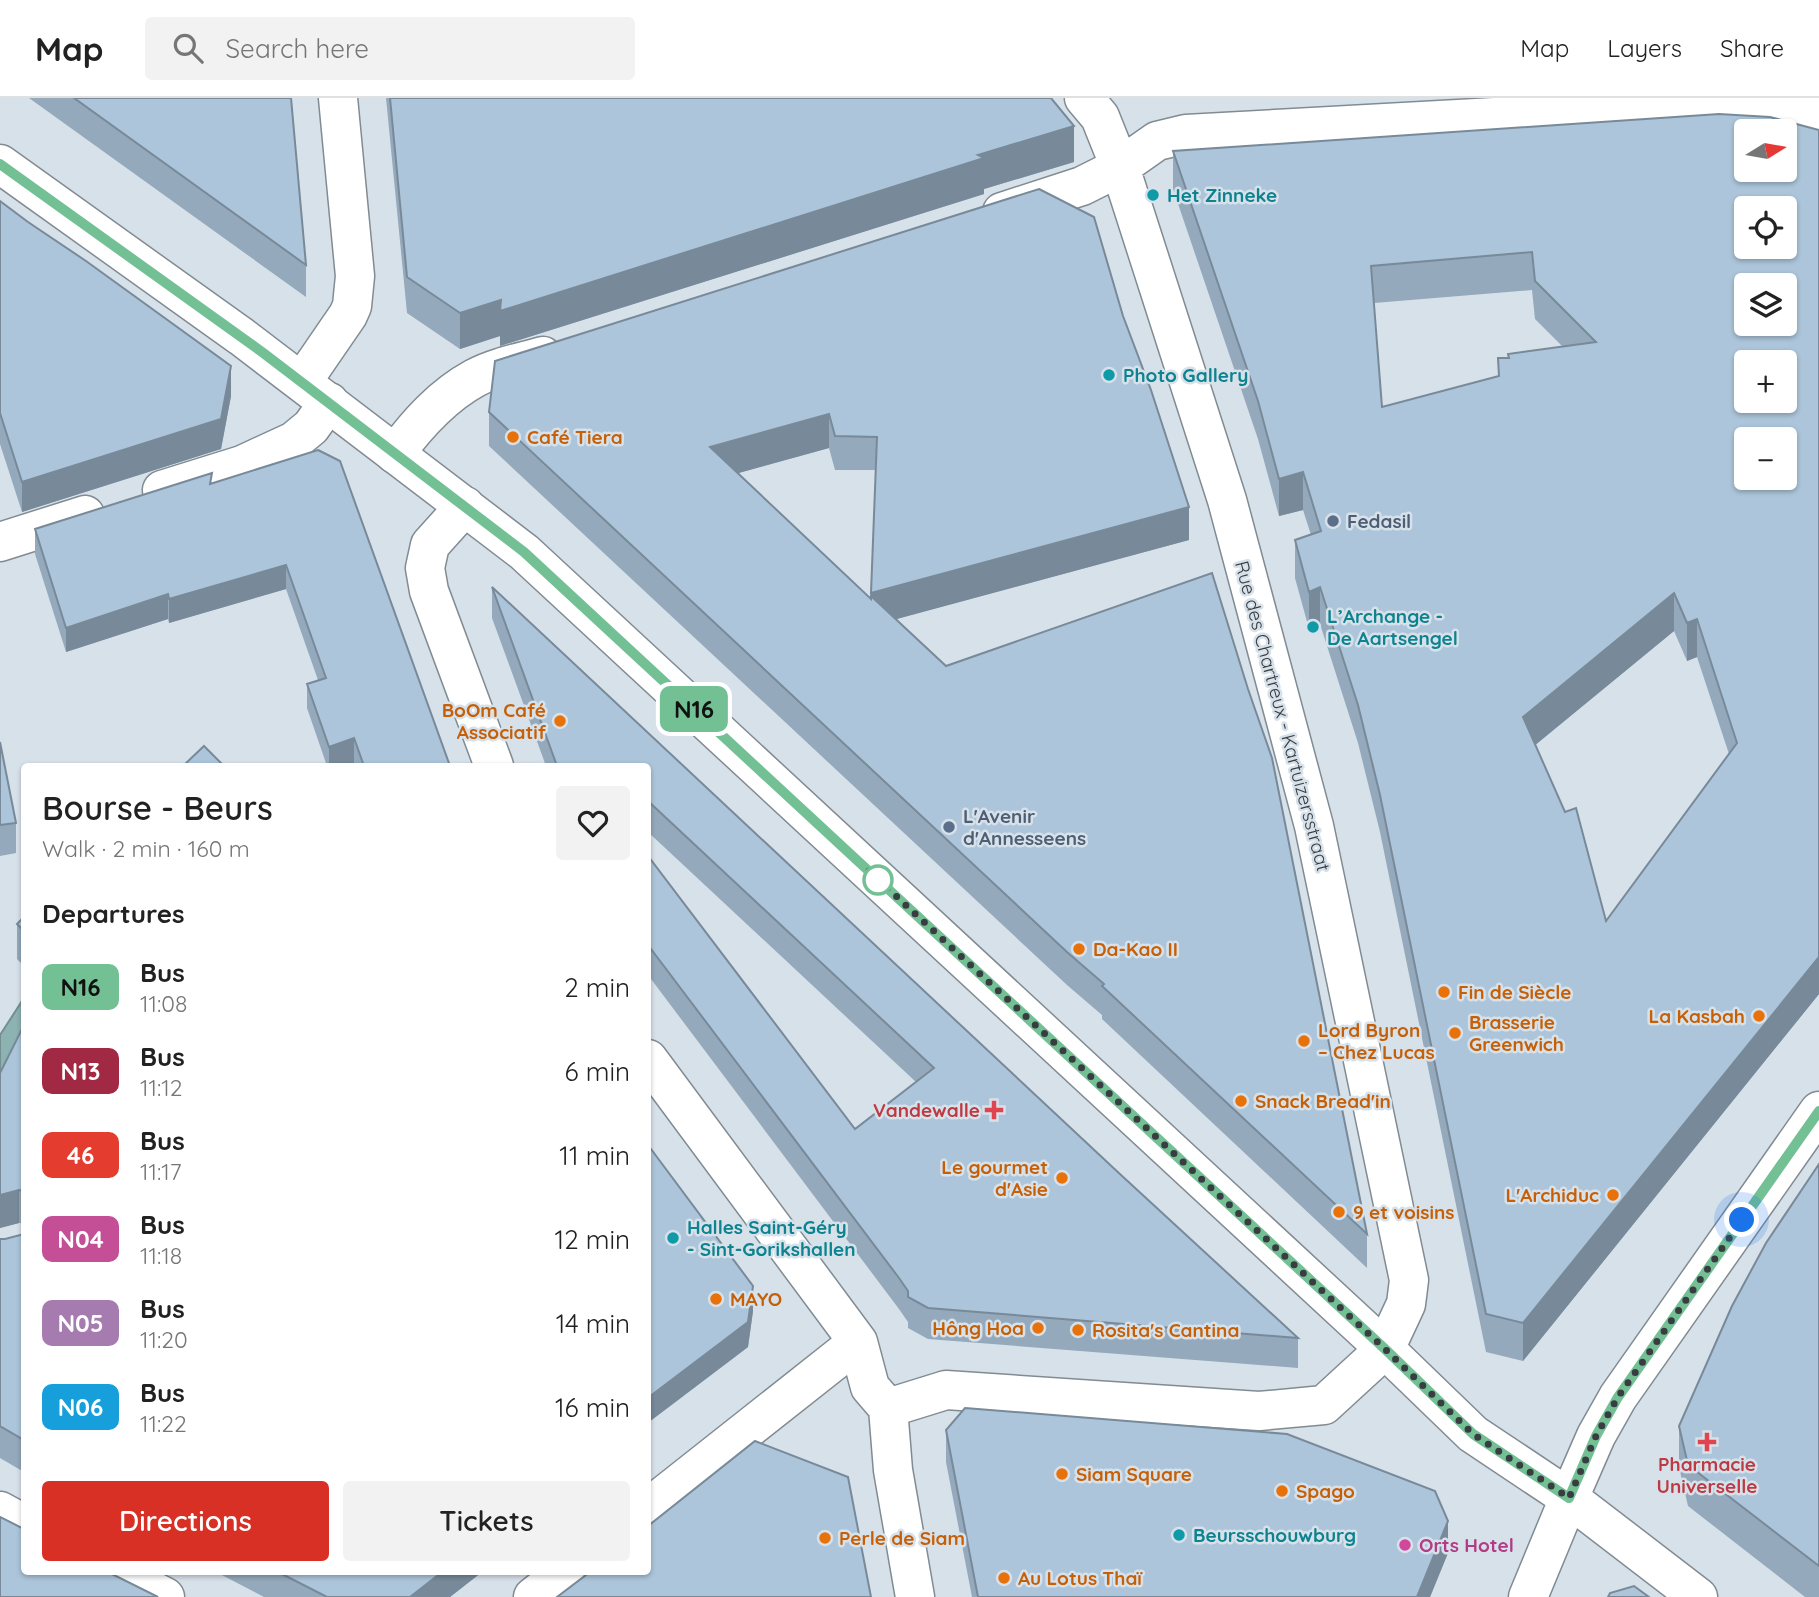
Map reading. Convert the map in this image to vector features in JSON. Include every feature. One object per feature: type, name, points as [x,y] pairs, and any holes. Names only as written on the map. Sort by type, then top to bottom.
[{"type":"street","points":[[0,542],[242,465],[294,440],[311,427],[316,392],[352,306],[355,276],[338,98]]},
{"type":"street","name":"Rue des Chartreux - Kartuizersstraat","points":[[1084,98],[1100,117],[1120,167],[1227,500],[1314,826],[1409,1280],[1406,1304],[1385,1349]]},
{"type":"street","points":[[963,223],[1082,186],[1120,167],[1157,141],[1186,134],[1766,102],[1819,114]]},
{"type":"street","points":[[0,164],[316,392],[524,552],[1385,1349],[1473,1434],[1569,1498],[1698,1597]]},
{"type":"street","points":[[395,454],[416,426],[439,403],[476,377],[582,344]]},
{"type":"street","points":[[465,506],[430,545],[425,568],[429,591],[493,763]]},
{"type":"street","points":[[651,1063],[858,1342],[870,1387],[888,1408],[893,1470],[915,1597]]},
{"type":"street","points":[[1528,1597],[1596,1436],[1618,1397],[1819,1111]]},
{"type":"street","points":[[651,1506],[858,1342]]},
{"type":"street","points":[[888,1408],[946,1390],[1259,1412],[1324,1405],[1385,1349]]},
{"type":"street","points":[[0,1511],[21,1522]]},
{"type":"street","points":[[122,1575],[165,1597]]},
{"type":"street","points":[[533,1597],[561,1575]]},
{"type":"shaded area","points":[[21,1003],[21,1063],[0,1103],[0,1035]]},
{"type":"building","points":[[74,98],[291,98],[306,265]]},
{"type":"building","points":[[390,98],[1051,98],[1074,126],[978,155],[984,158],[500,311],[501,300],[460,313],[407,277]]},
{"type":"building","points":[[1719,114],[1778,119],[1734,119],[1734,182],[1797,182],[1797,124],[1819,130],[1819,957],[1523,1323],[1486,1314],[1380,795],[1358,705],[1320,587],[1309,592],[1295,540],[1321,531],[1303,472],[1279,479],[1258,401],[1173,151]],"holes":[[[1532,252],[1535,281],[1596,342],[1508,354],[1509,358],[1498,358],[1499,376],[1382,407],[1371,266]],[[1674,593],[1687,623],[1697,619],[1737,743],[1606,921],[1576,808],[1565,812],[1523,717]]]},
{"type":"building","points":[[1039,189],[1094,217],[1123,316],[1151,390],[1189,507],[871,593],[877,437],[835,436],[829,414],[710,447],[946,666],[1212,573],[1272,758],[1367,1234],[1102,986],[1104,984],[489,412],[495,361]]},
{"type":"building","points":[[0,201],[231,366],[221,419],[22,482],[0,413]]},
{"type":"building","points":[[318,450],[340,461],[449,763],[363,763],[354,738],[329,747],[307,684],[326,678],[286,565],[169,599],[168,594],[66,628],[35,529],[212,473],[210,484]]},
{"type":"building","points":[[492,587],[1298,1338],[928,1308],[908,1297],[908,1291],[899,1278],[651,949],[651,860],[855,1129],[934,1068],[651,804],[651,763],[556,763]]},
{"type":"building","points":[[0,742],[16,823],[0,825]]},
{"type":"building","points":[[204,746],[221,763],[186,763]]},
{"type":"building","points":[[21,1031],[21,1190],[0,1195],[0,1073]]},
{"type":"building","name":"Halles Saint-Géry - Sint-Gorikshallen","points":[[651,1149],[753,1286],[748,1322],[651,1395]]},
{"type":"building","points":[[1819,1164],[1819,1566],[1688,1465],[1679,1426],[1732,1306],[1766,1243]]},
{"type":"building","points":[[21,1235],[21,1438],[0,1426],[0,1239]]},
{"type":"building","points":[[965,1408],[1287,1434],[1435,1491],[1448,1521],[1417,1597],[978,1597],[946,1430]]},
{"type":"building","points":[[755,1441],[848,1477],[871,1597],[557,1597],[586,1575],[651,1575],[651,1524]]},
{"type":"building","points":[[0,1517],[21,1528],[21,1575],[114,1575],[158,1597],[0,1597]]},
{"type":"building","points":[[284,1575],[438,1575],[410,1597],[327,1597]]},
{"type":"building","points":[[1634,1586],[1649,1597],[1608,1597],[1610,1593]]},
{"type":"bus line","name":"N16","points":[[0,164],[262,352],[524,552],[1385,1349],[1473,1434],[1569,1498],[1596,1436],[1618,1397],[1819,1111]]},
{"type":"place","name":"Het Zinneke","points":[[1153,195]]},
{"type":"place","name":"Photo Gallery","points":[[1109,375]]},
{"type":"place","name":"Café Tiera","points":[[513,437]]},
{"type":"place","name":"Fedasil","points":[[1333,521]]},
{"type":"place","name":"L’Archange - De Aartsengel","points":[[1313,627]]},
{"type":"place","name":"BoOm Café Associatif","points":[[560,721]]},
{"type":"place","name":"L'Avenir d'Annesseens","points":[[949,827]]},
{"type":"place","name":"Da-Kao II","points":[[1079,949]]},
{"type":"place","name":"Fin de Siècle","points":[[1444,992]]},
{"type":"place","name":"La Kasbah","points":[[1759,1016]]},
{"type":"place","name":"Brasserie Greenwich","points":[[1455,1033]]},
{"type":"place","name":"Lord Byron – Chez Lucas","points":[[1304,1041]]},
{"type":"place","name":"Snack Bread'in","points":[[1241,1101]]},
{"type":"place","name":"Vandewalle","points":[[994,1110]]},
{"type":"place","name":"Le gourmet d'Asie","points":[[1062,1178]]},
{"type":"place","name":"L'Archiduc","points":[[1613,1195]]},
{"type":"place","name":"9 et voisins","points":[[1339,1212]]},
{"type":"place","name":"Halles Saint-Géry - Sint-Gorikshallen","points":[[673,1238]]},
{"type":"place","name":"MAYO","points":[[716,1299]]},
{"type":"place","name":"Hông Hoa","points":[[1038,1328]]},
{"type":"place","name":"Rosita's Cantina","points":[[1078,1330]]},
{"type":"place","name":"Pharmacie Universelle","points":[[1707,1442]]},
{"type":"place","name":"Siam Square","points":[[1062,1474]]},
{"type":"place","name":"Spago","points":[[1282,1491]]},
{"type":"place","name":"Beursschouwburg","points":[[1179,1535]]},
{"type":"place","name":"Perle de Siam","points":[[825,1538]]},
{"type":"place","name":"Orts Hotel","points":[[1405,1545]]},
{"type":"place","name":"Au Lotus Thaï","points":[[1004,1578]]},
{"type":"route","points":[[878,880],[869,871],[1385,1349],[1473,1434],[1569,1498],[1596,1436],[1618,1397],[1742,1220]]}]
